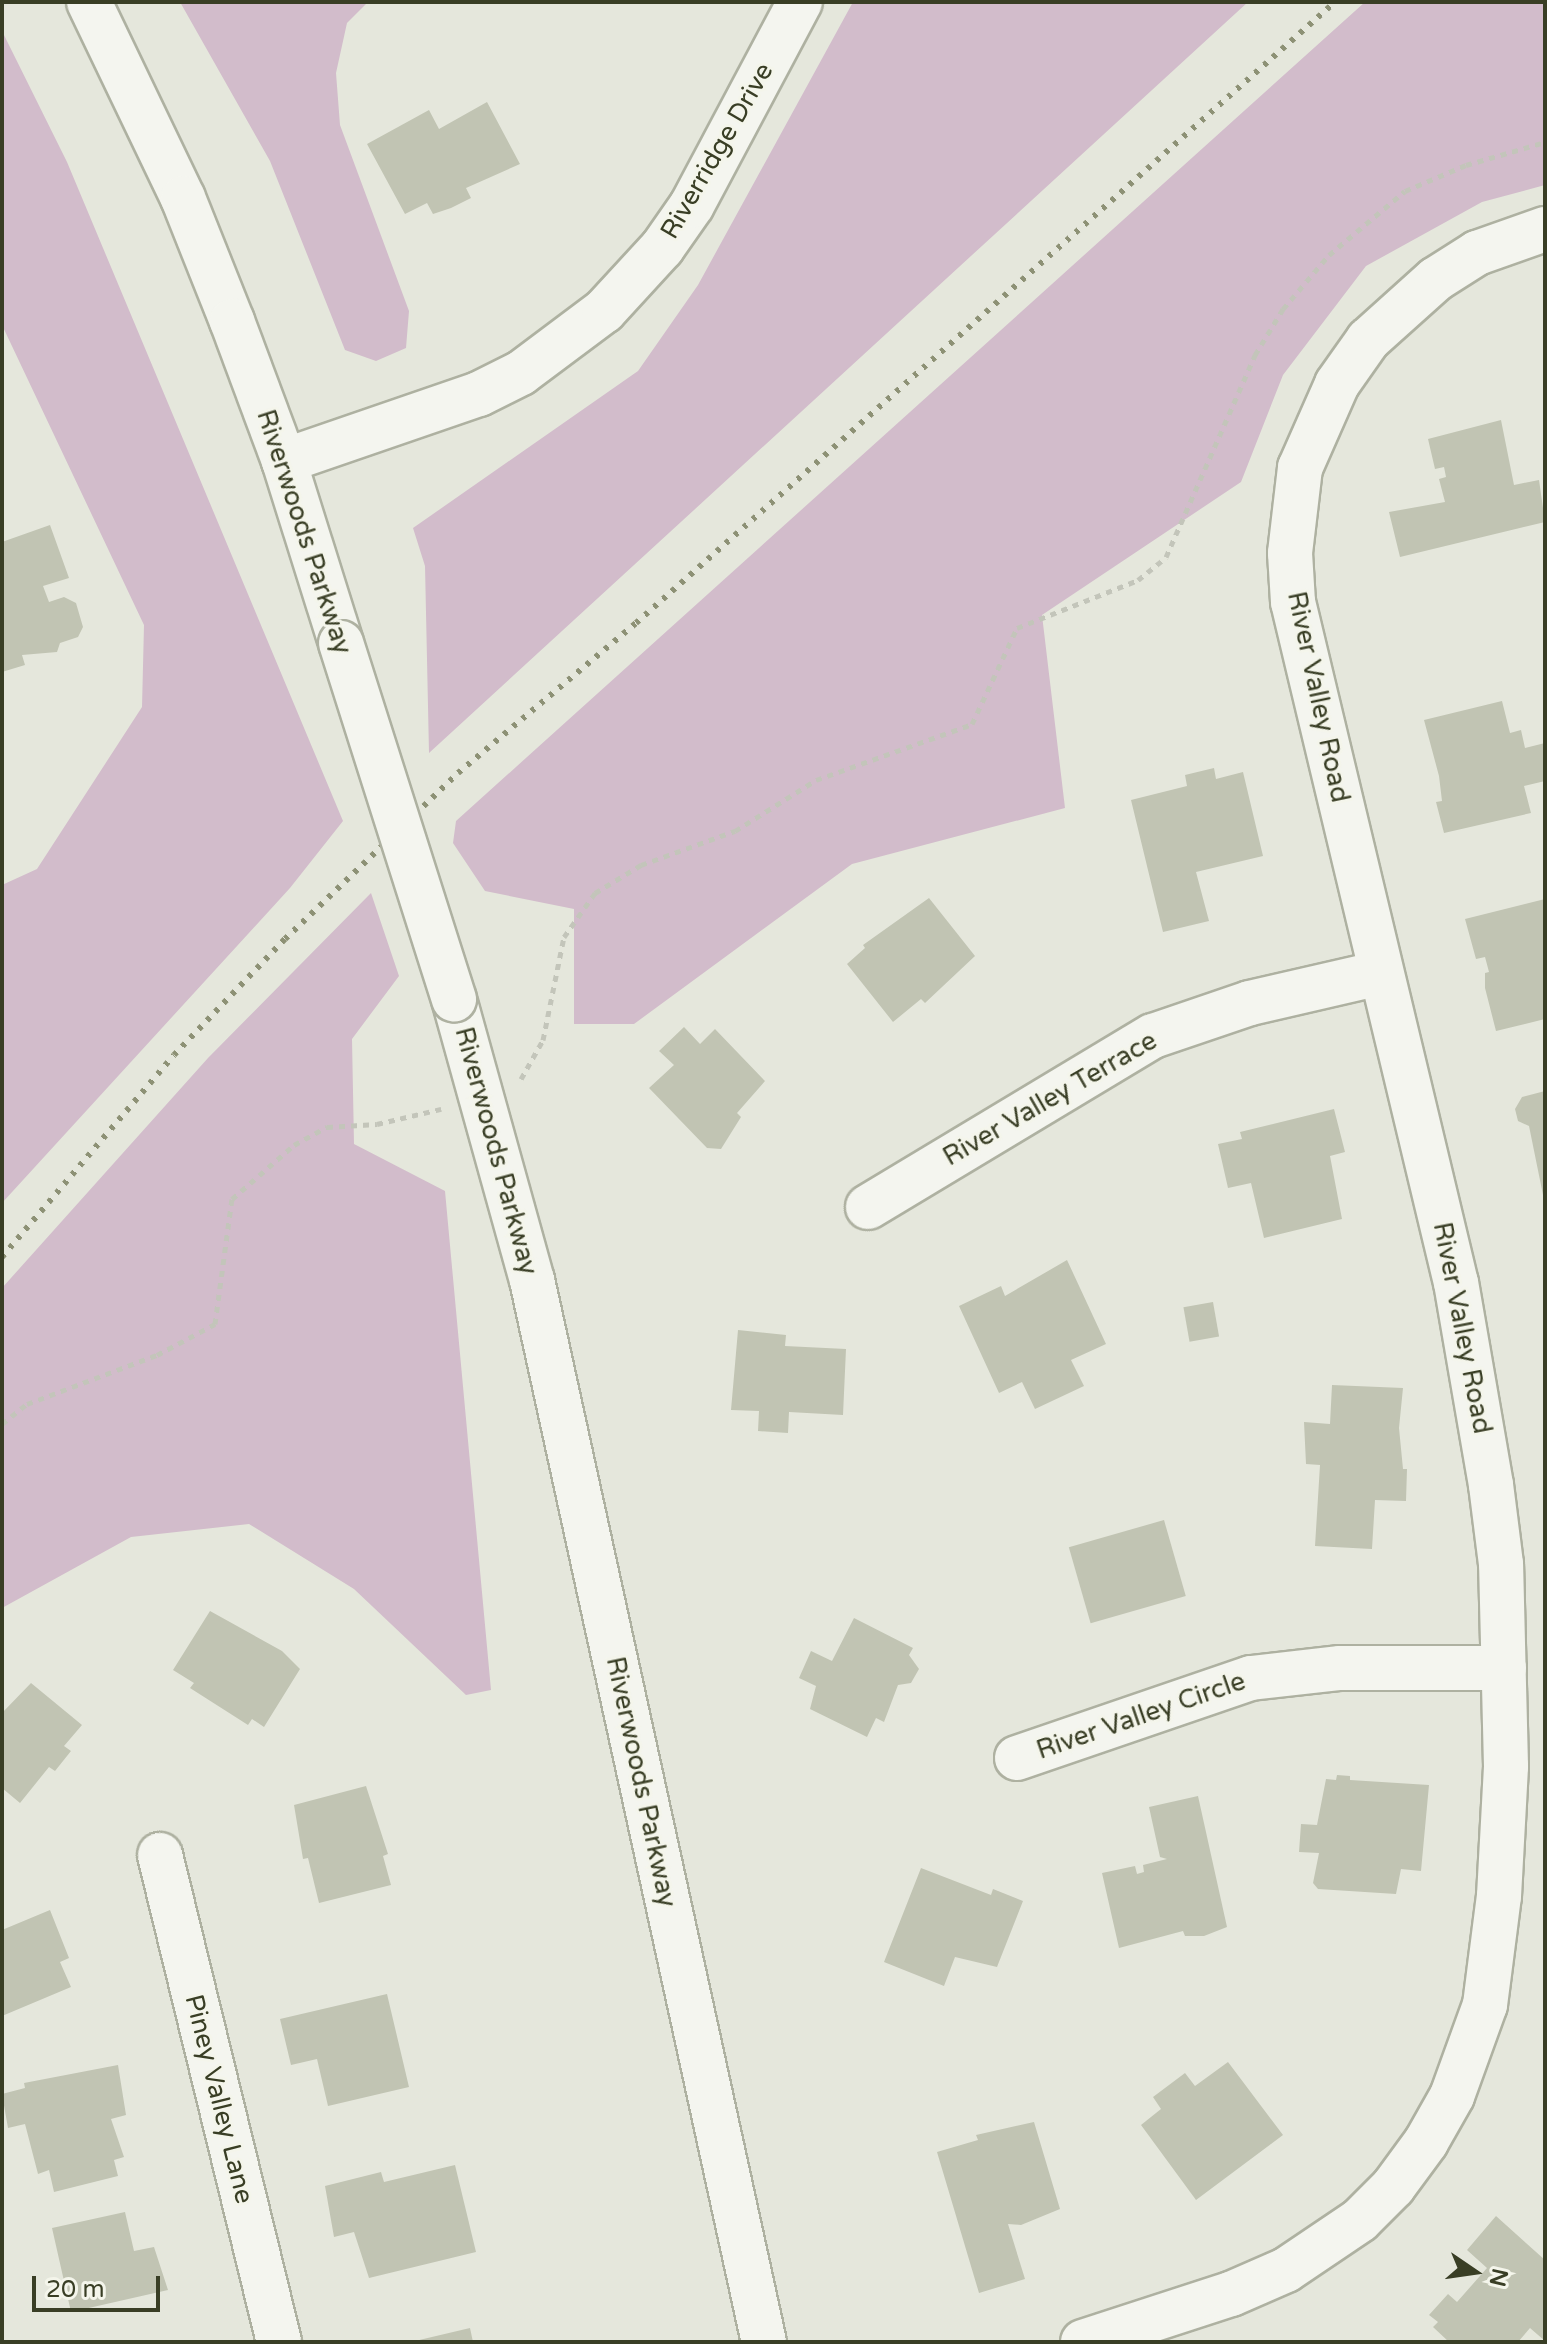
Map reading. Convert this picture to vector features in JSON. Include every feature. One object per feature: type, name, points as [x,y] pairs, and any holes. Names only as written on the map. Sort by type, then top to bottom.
[{"type":"street","name":"Riverwoods Parkway","points":[[89,2],[183,198],[284,461],[483,1097],[545,1337],[764,2342]]},
{"type":"street","name":"Riverridge Drive","points":[[284,461],[479,394],[521,373],[604,311],[662,248],[692,205],[800,2]]},
{"type":"street","name":"River Valley Road","points":[[1083,2342],[1231,2294],[1286,2270],[1360,2220],[1393,2187],[1426,2142],[1452,2096],[1485,2005],[1499,1896],[1504,1668],[1501,1564],[1476,1390],[1456,1283],[1293,602],[1292,511],[1300,468],[1337,384],[1368,340],[1401,307],[1477,253],[1545,229]]},
{"type":"street","name":"River Valley Terrace","points":[[868,1207],[1107,1059],[1153,1036],[1250,1003],[1380,973]]},
{"type":"street","name":"River Valley Circle","points":[[1017,1758],[1251,1678],[1340,1668],[1504,1668]]},
{"type":"street","name":"Piney Valley Lane","points":[[160,1855],[279,2342]]},
{"type":"path","points":[[2,1424],[27,1404],[171,1349],[215,1324],[232,1199],[294,1145],[327,1127],[419,1116],[483,1097],[519,1082],[532,1067],[564,937],[595,893],[641,865],[735,831],[816,780],[972,724],[1017,628],[1138,580],[1166,557],[1255,355],[1283,309],[1339,245],[1405,191],[1466,165],[1545,142]]},
{"type":"shaded area","points":[[180,2],[368,2],[347,23],[336,73],[340,125],[409,311],[406,348],[376,361],[345,350],[270,161]]},
{"type":"shaded area","points":[[853,2],[1248,2],[429,753],[425,566],[413,528],[638,371],[698,285]]},
{"type":"shaded area","points":[[1365,2],[1545,2],[1545,185],[1482,202],[1366,266],[1283,375],[1241,482],[1042,615],[1065,808],[852,864],[634,1024],[574,1024],[574,909],[485,891],[453,843],[456,821]]},
{"type":"shaded area","points":[[2,31],[67,162],[343,821],[290,888],[2,1203],[2,885],[37,869],[142,707],[144,625],[2,325]]},
{"type":"shaded area","points":[[371,893],[399,976],[352,1039],[354,1144],[445,1191],[491,1690],[466,1695],[354,1589],[249,1524],[131,1537],[2,1608],[2,1288],[208,1058]]},
{"type":"building","points":[[487,102],[520,164],[466,188],[471,198],[451,208],[433,214],[427,203],[405,214],[367,144],[429,110],[439,129]]},
{"type":"building","points":[[1501,420],[1514,485],[1539,480],[1545,522],[1400,557],[1389,512],[1445,502],[1439,479],[1446,477],[1444,467],[1435,469],[1428,439]]},
{"type":"building","points":[[50,525],[69,578],[43,586],[49,602],[64,597],[76,603],[83,627],[78,637],[60,643],[57,652],[22,655],[25,665],[2,672],[2,542]]},
{"type":"building","points":[[1502,701],[1510,733],[1521,730],[1525,748],[1545,743],[1545,781],[1524,786],[1531,813],[1444,833],[1436,802],[1442,801],[1439,776],[1424,720]]},
{"type":"building","points":[[1214,768],[1216,779],[1243,772],[1263,856],[1196,872],[1209,921],[1163,932],[1131,800],[1187,786],[1185,775]]},
{"type":"building","points":[[929,898],[975,956],[925,1003],[921,999],[893,1022],[847,964],[865,948],[863,945]]},
{"type":"building","points":[[1545,899],[1545,1019],[1496,1031],[1485,988],[1485,973],[1489,972],[1485,957],[1476,959],[1465,919]]},
{"type":"building","points":[[684,1027],[700,1044],[715,1029],[765,1081],[737,1113],[741,1117],[721,1149],[707,1148],[649,1088],[674,1065],[659,1051]]},
{"type":"building","points":[[1545,1091],[1543,1195],[1529,1126],[1518,1121],[1515,1109],[1522,1097]]},
{"type":"building","points":[[1334,1109],[1345,1152],[1330,1156],[1342,1219],[1264,1238],[1251,1183],[1228,1188],[1218,1144],[1242,1139],[1240,1132]]},
{"type":"building","points":[[1067,1260],[1106,1344],[1071,1360],[1084,1386],[1035,1409],[1022,1382],[999,1393],[959,1306],[1001,1286],[1005,1296]]},
{"type":"building","points":[[1213,1302],[1219,1336],[1190,1342],[1183,1307]]},
{"type":"building","points":[[738,1330],[786,1335],[785,1346],[846,1349],[843,1415],[789,1412],[788,1433],[758,1431],[759,1411],[731,1410]]},
{"type":"building","points":[[1332,1385],[1403,1388],[1399,1428],[1403,1469],[1407,1469],[1406,1501],[1375,1500],[1372,1549],[1315,1546],[1320,1465],[1306,1464],[1304,1422],[1330,1424]]},
{"type":"building","points":[[1164,1520],[1186,1596],[1091,1623],[1069,1547]]},
{"type":"building","points":[[210,1611],[282,1651],[300,1669],[264,1727],[252,1719],[248,1725],[190,1688],[194,1683],[173,1670]]},
{"type":"building","points":[[854,1618],[913,1648],[909,1655],[919,1669],[911,1683],[898,1685],[884,1722],[876,1718],[867,1737],[810,1709],[816,1686],[799,1678],[811,1651],[832,1661]]},
{"type":"building","points":[[31,1683],[82,1725],[64,1746],[71,1751],[55,1771],[49,1767],[20,1803],[2,1788],[2,1713]]},
{"type":"building","points":[[1337,1775],[1350,1776],[1350,1780],[1429,1785],[1421,1871],[1401,1869],[1396,1894],[1318,1889],[1313,1883],[1319,1853],[1299,1852],[1301,1824],[1317,1825],[1326,1779],[1336,1780]]},
{"type":"building","points":[[366,1786],[388,1854],[383,1856],[391,1885],[319,1903],[308,1858],[303,1859],[294,1805]]},
{"type":"building","points":[[1198,1796],[1227,1927],[1204,1936],[1185,1936],[1183,1931],[1119,1948],[1102,1873],[1135,1866],[1137,1874],[1144,1872],[1143,1865],[1167,1859],[1160,1857],[1149,1807]]},
{"type":"building","points":[[921,1868],[991,1895],[993,1889],[1023,1901],[997,1967],[955,1957],[944,1986],[884,1962]]},
{"type":"building","points":[[50,1910],[69,1958],[60,1962],[71,1987],[2,2016],[2,1930]]},
{"type":"building","points":[[387,1994],[409,2087],[328,2106],[317,2059],[291,2065],[280,2019]]},
{"type":"building","points":[[1228,2062],[1283,2135],[1196,2200],[1141,2125],[1161,2109],[1153,2097],[1185,2073],[1195,2086]]},
{"type":"building","points":[[118,2065],[126,2115],[111,2119],[124,2157],[114,2160],[118,2176],[54,2192],[49,2170],[38,2174],[25,2124],[8,2128],[2,2094],[25,2088],[24,2083]]},
{"type":"building","points":[[1034,2122],[1060,2209],[1021,2225],[1008,2224],[1025,2279],[979,2293],[937,2152],[978,2140],[976,2135]]},
{"type":"building","points":[[455,2165],[476,2252],[369,2278],[354,2232],[334,2237],[325,2186],[381,2172],[384,2182]]},
{"type":"building","points":[[125,2212],[134,2251],[154,2247],[168,2290],[71,2312],[52,2228]]},
{"type":"building","points":[[1496,2216],[1545,2260],[1545,2341],[1530,2328],[1518,2342],[1449,2342],[1433,2327],[1438,2322],[1429,2315],[1448,2294],[1457,2302],[1487,2268],[1467,2250]]},
{"type":"building","points":[[470,2328],[473,2342],[415,2342],[415,2341]]},
{"type":"railway","points":[[2,1257],[174,1055],[285,939],[458,773],[636,623],[1335,2]]}]
